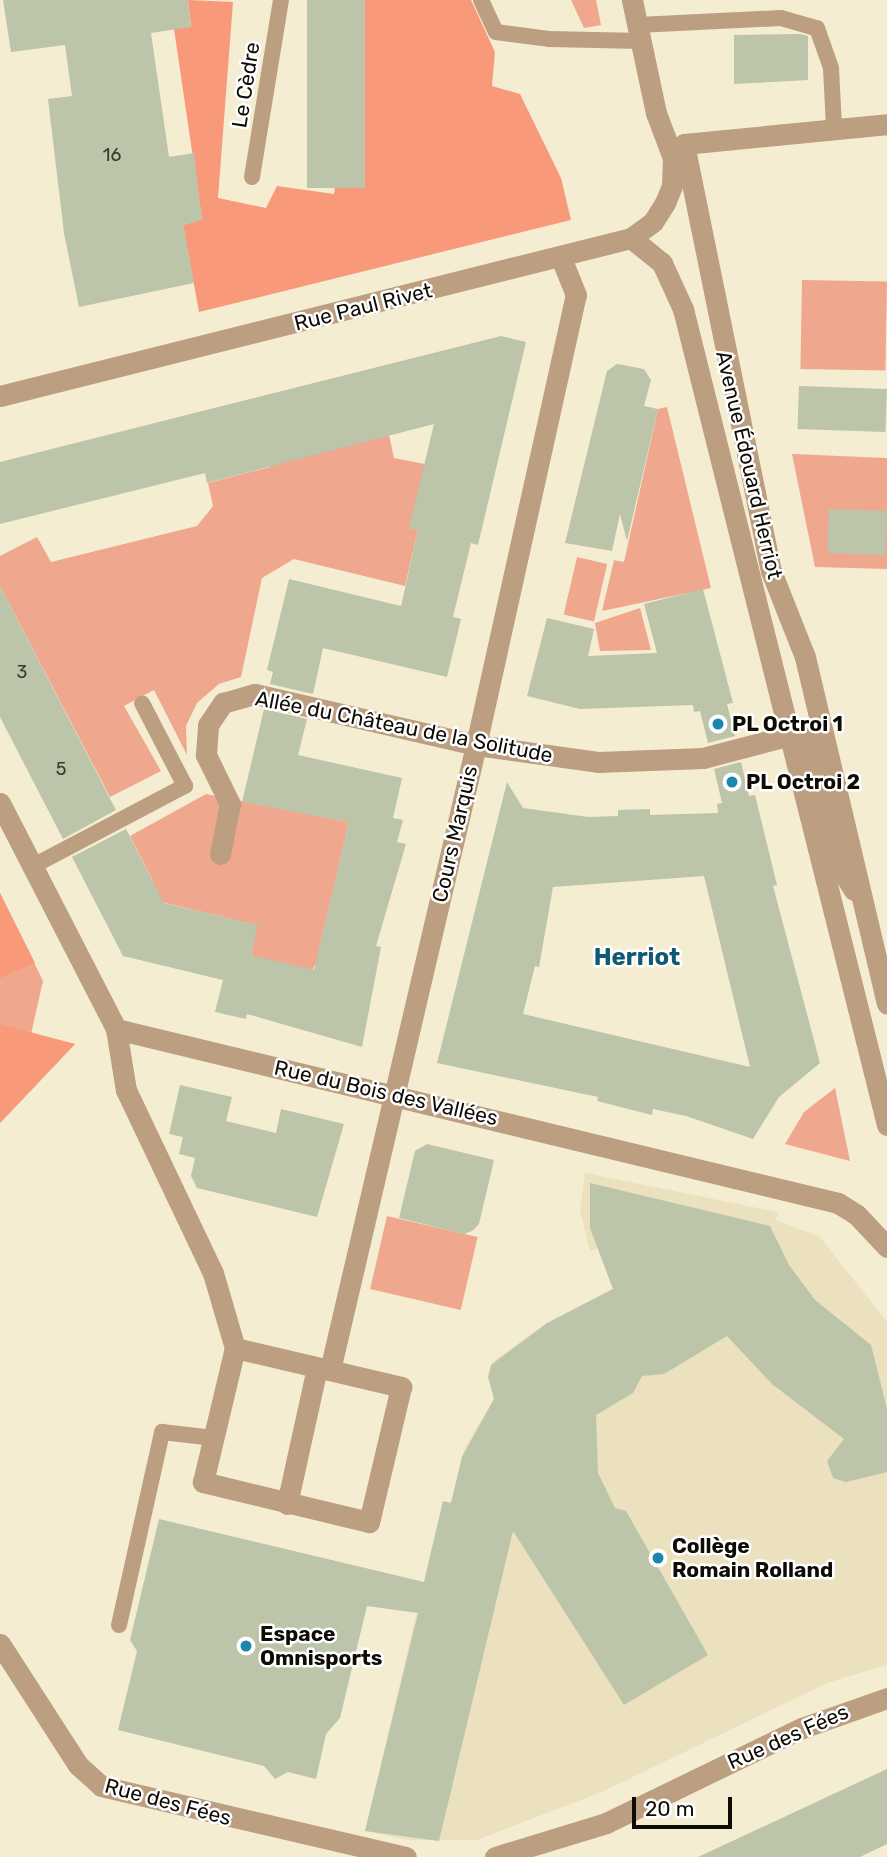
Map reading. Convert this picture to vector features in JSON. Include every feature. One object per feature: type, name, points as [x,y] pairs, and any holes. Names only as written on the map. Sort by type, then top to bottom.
[{"type":"street","name":"Avenue Édouard Herriot","points":[[632,0],[656,113],[678,151],[771,571],[805,657],[887,1003]]},
{"type":"street","points":[[678,151],[834,128],[887,124]]},
{"type":"street","name":"Rue Paul Rivet","points":[[0,396],[561,258],[631,238],[653,222],[665,203],[672,186],[678,151]]},
{"type":"street","name":"Avenue Édouard Herriot","points":[[631,238],[662,263],[683,309],[786,736],[845,946],[887,1125]]},
{"type":"street","name":"Cours Marquis","points":[[286,1504],[394,1095],[477,745],[576,295],[561,258]]},
{"type":"street","name":"Allée du Château de la Solitude","points":[[220,854],[230,804],[206,755],[208,725],[223,704],[255,694],[477,745],[597,762],[702,758],[786,736]]},
{"type":"street","name":"Avenue Édouard Herriot","points":[[786,736],[806,738],[814,750],[837,863],[863,903]]},
{"type":"street","points":[[0,803],[116,1029],[126,1090],[213,1273],[235,1348],[203,1482],[369,1522],[401,1387],[235,1348]]},
{"type":"street","name":"Rue du Bois des Vallées","points":[[116,1029],[838,1203],[857,1215],[887,1248]]},
{"type":"street","name":"Rue des Fées","points":[[0,1644],[78,1765],[101,1786],[406,1857]]},
{"type":"street","name":"Rue des Fées","points":[[495,1857],[606,1823],[802,1728],[887,1698]]},
{"type":"lane","name":"Le Cèdre","points":[[252,177],[281,0]]},
{"type":"lane","points":[[481,0],[496,32],[549,39],[639,33],[781,18],[817,28],[831,68],[834,128]]},
{"type":"lane","points":[[33,866],[186,786],[142,704]]},
{"type":"lane","points":[[119,1625],[162,1432],[214,1437]]},
{"type":"shaded area","points":[[188,0],[233,2],[218,198],[266,208],[277,186],[334,194],[365,0],[471,0],[495,52],[492,86],[520,94],[561,178],[571,220],[199,312],[183,225],[202,219],[174,29],[191,26]]},
{"type":"shaded area","points":[[571,0],[596,0],[601,25],[584,28]]},
{"type":"shaded area","points":[[802,280],[887,281],[885,370],[800,369]]},
{"type":"shaded area","points":[[667,407],[711,588],[602,611],[614,560],[624,562],[658,409]]},
{"type":"shaded area","points":[[389,435],[394,458],[425,464],[410,528],[418,530],[405,586],[294,559],[262,578],[241,677],[219,684],[197,703],[186,726],[187,755],[154,690],[124,706],[161,771],[110,797],[0,586],[0,556],[37,537],[51,562],[197,526],[213,506],[208,483],[270,467],[268,457]]},
{"type":"shaded area","points":[[792,454],[887,458],[887,569],[815,567]]},
{"type":"shaded area","points":[[577,557],[607,564],[594,621],[564,614]]},
{"type":"shaded area","points":[[640,608],[651,650],[600,651],[595,623]]},
{"type":"shaded area","points":[[206,794],[349,822],[319,950],[322,963],[314,966],[311,980],[251,955],[257,925],[136,896],[134,892],[153,881],[130,836]]},
{"type":"shaded area","points":[[0,893],[43,981],[31,1034],[75,1044],[0,1123]]},
{"type":"shaded area","points":[[0,893],[35,963],[0,978]]},
{"type":"shaded area","points":[[0,1024],[75,1044],[0,1123]]},
{"type":"shaded area","points":[[835,1088],[850,1161],[785,1144],[804,1112]]},
{"type":"shaded area","name":"Collège Romain Rolland","points":[[585,1173],[778,1212],[776,1220],[820,1237],[887,1322],[887,1665],[827,1683],[604,1791],[477,1840],[407,1840],[365,1831],[443,1501],[451,1503],[464,1449],[495,1397],[488,1377],[495,1360],[547,1323],[675,1257],[632,1237],[590,1251],[580,1211]]},
{"type":"shaded area","points":[[387,1216],[478,1237],[461,1310],[370,1289]]},
{"type":"building","points":[[3,0],[188,0],[191,27],[151,33],[169,157],[194,153],[202,220],[183,225],[194,283],[79,307],[64,233],[48,99],[72,96],[65,45],[11,52]]},
{"type":"building","points":[[307,0],[365,0],[365,188],[307,188]]},
{"type":"building","points":[[734,35],[808,36],[808,80],[734,84]]},
{"type":"building","points":[[501,336],[526,342],[478,545],[471,543],[453,617],[461,619],[447,677],[323,648],[313,694],[270,684],[273,672],[267,670],[289,579],[401,606],[418,530],[409,528],[434,424],[207,483],[205,473],[0,524],[0,462]]},
{"type":"building","points":[[617,364],[644,369],[651,380],[644,406],[658,409],[627,541],[620,514],[612,551],[565,543],[607,371]]},
{"type":"building","points":[[799,386],[887,389],[885,432],[797,429]]},
{"type":"building","points":[[829,509],[887,511],[885,555],[827,553]]},
{"type":"building","points":[[0,586],[116,810],[63,839],[0,717]]},
{"type":"building","points":[[703,589],[733,703],[727,704],[735,736],[708,743],[700,711],[694,712],[693,705],[580,709],[527,696],[547,618],[594,629],[588,656],[657,653],[644,604]]},
{"type":"building","points":[[264,709],[307,719],[298,755],[402,778],[393,818],[403,820],[397,842],[406,844],[376,946],[381,947],[362,1047],[247,1014],[246,1019],[215,1012],[223,980],[123,956],[72,857],[126,829],[164,903],[258,925],[251,955],[314,970],[349,822],[242,802]]},
{"type":"building","points":[[741,762],[749,796],[755,795],[777,885],[773,886],[820,1063],[779,1097],[753,1139],[686,1116],[653,1109],[652,1115],[597,1101],[598,1097],[437,1063],[507,782],[523,808],[588,817],[618,816],[618,810],[650,809],[650,815],[718,813],[717,804],[722,803],[714,769]],"holes":[[[704,876],[750,1067],[523,1014],[535,966],[539,967],[553,887]]]},
{"type":"building","points":[[180,1085],[232,1097],[226,1121],[276,1133],[281,1109],[344,1124],[317,1217],[197,1188],[191,1176],[195,1158],[179,1154],[183,1137],[169,1134]]},
{"type":"building","points":[[427,1144],[494,1160],[479,1224],[472,1231],[464,1234],[399,1218],[415,1151]]},
{"type":"building","points":[[590,1183],[770,1226],[789,1265],[815,1300],[871,1345],[887,1409],[887,1472],[846,1482],[833,1478],[827,1461],[844,1439],[772,1384],[727,1336],[664,1374],[642,1376],[633,1393],[596,1415],[598,1473],[615,1508],[626,1511],[708,1655],[624,1705],[513,1531],[439,1841],[365,1831],[418,1613],[367,1606],[340,1718],[326,1734],[316,1779],[288,1772],[275,1779],[264,1766],[118,1730],[137,1651],[130,1640],[159,1519],[424,1582],[443,1501],[451,1503],[462,1457],[494,1399],[488,1377],[491,1365],[547,1323],[613,1289],[590,1228]]},
{"type":"building","points":[[887,1769],[887,1844],[860,1857],[698,1857]]},
{"type":"place","name":"PL Octroi 1","points":[[718,724]]},
{"type":"place","name":"PL Octroi 2","points":[[732,782]]},
{"type":"place","name":"Collège Romain Rolland","points":[[658,1558]]},
{"type":"place","name":"Espace Omnisports","points":[[246,1646]]},
{"type":"district","name":"Herriot","points":[[637,958]]}]
